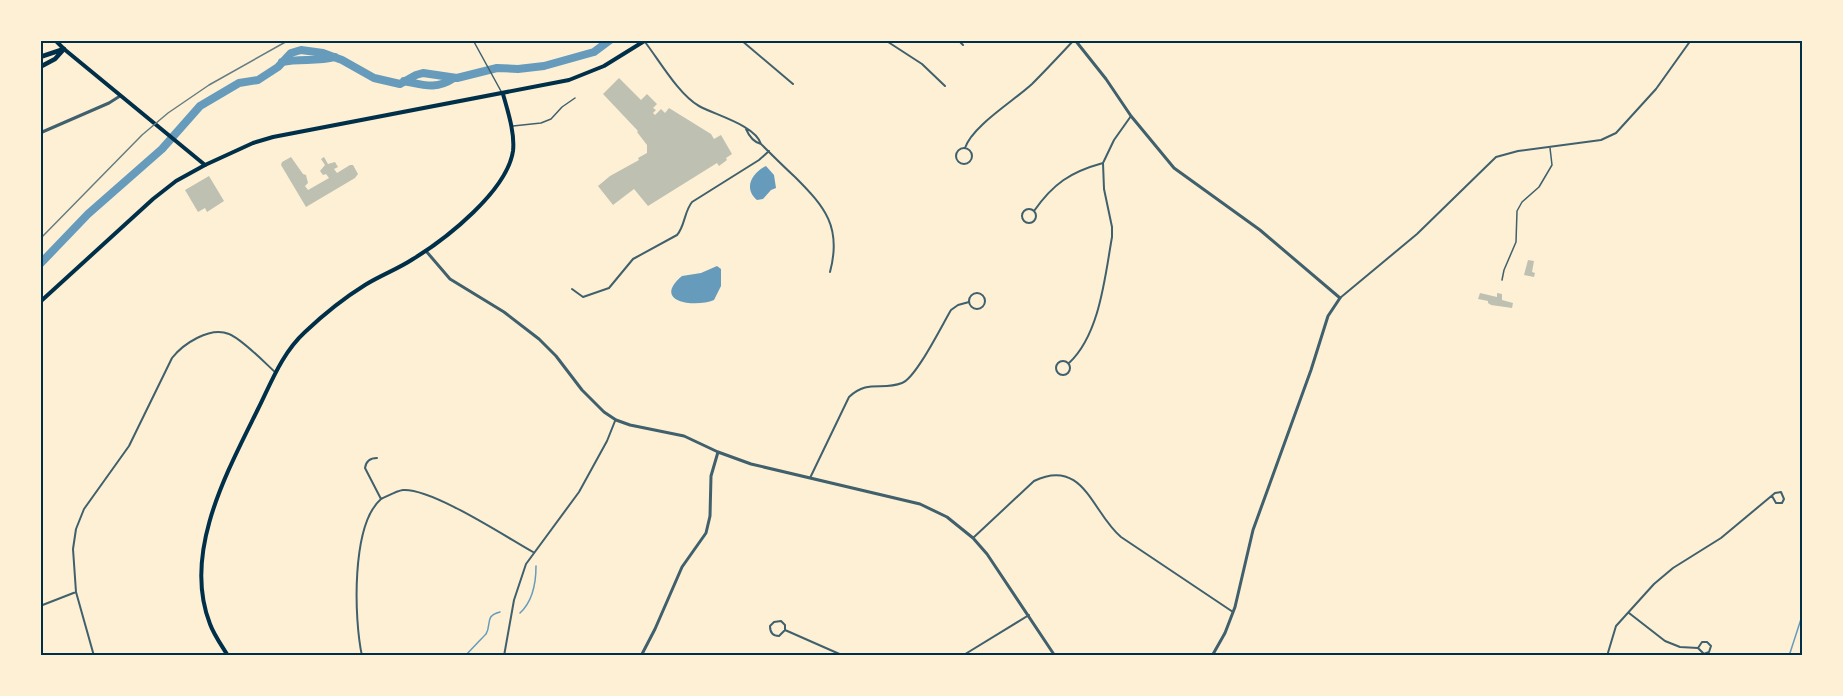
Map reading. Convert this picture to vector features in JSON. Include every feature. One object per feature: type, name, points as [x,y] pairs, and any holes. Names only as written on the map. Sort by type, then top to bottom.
[{"type":"highway","points":[[40,57],[64,49]]},
{"type":"highway","points":[[40,67],[55,59],[64,49]]},
{"type":"main road","points":[[55,40],[205,165]]},
{"type":"main road","points":[[40,302],[160,193],[205,165],[253,143],[273,137],[503,94],[584,76],[622,57],[646,41]]},
{"type":"main road","points":[[228,656],[206,614],[202,574],[203,547],[217,501],[241,444],[293,344],[314,324],[367,284],[414,259],[426,250],[473,212],[501,181],[509,167],[513,143],[503,94]]},
{"type":"street","points":[[741,40],[793,84]]},
{"type":"street","points":[[885,40],[922,64],[945,86]]},
{"type":"street","points":[[958,40],[963,45]]},
{"type":"street","points":[[965,148],[971,152],[972,156],[968,163],[963,164],[957,159],[957,154],[965,148],[970,139],[992,116],[1030,85],[1075,40],[1106,79],[1131,116],[1174,168],[1260,230],[1340,298]]},
{"type":"street","points":[[1212,656],[1225,633],[1233,612],[1253,530],[1311,370],[1328,316],[1340,298],[1431,221],[1496,157],[1518,151],[1601,140],[1616,133],[1661,83],[1691,40]]},
{"type":"street","points":[[646,41],[675,82],[695,104],[746,129],[756,142],[761,144],[812,194],[826,212],[834,238],[830,272]]},
{"type":"street","points":[[40,133],[110,103],[120,95]]},
{"type":"street","points":[[1069,363],[1079,352],[1095,315],[1101,296],[1112,237],[1104,189],[1103,163],[1114,140],[1131,116]]},
{"type":"street","points":[[573,289],[583,297],[609,288],[633,259],[677,235],[692,202],[769,152]]},
{"type":"street","points":[[1034,211],[1054,186],[1071,176],[1103,163]]},
{"type":"street","points":[[1029,209],[1034,211],[1037,216],[1035,220],[1032,223],[1025,223],[1023,212],[1029,209]]},
{"type":"street","points":[[426,250],[450,279],[507,314],[538,339],[556,356],[589,398],[615,420],[684,436],[751,464],[920,504],[947,517],[973,538],[1002,573],[1055,656]]},
{"type":"street","points":[[976,293],[984,298],[984,305],[979,308],[972,307],[969,302],[971,296],[976,293]]},
{"type":"street","points":[[810,478],[849,397],[861,388],[872,385],[895,386],[909,379],[951,310],[969,302]]},
{"type":"street","points":[[94,656],[76,592],[74,549],[79,518],[129,446],[166,367],[177,352],[201,337],[216,333],[228,334],[236,339],[276,373]]},
{"type":"street","points":[[1064,360],[1069,363],[1071,369],[1068,373],[1062,375],[1058,372],[1056,368],[1058,362],[1064,360]]},
{"type":"street","points":[[504,656],[519,580],[533,552],[579,492],[607,441],[615,420]]},
{"type":"street","points":[[641,656],[682,567],[706,534],[710,516],[711,476],[718,452]]},
{"type":"street","points":[[377,458],[368,460],[365,468],[381,499]]},
{"type":"street","points":[[973,538],[1034,481],[1051,476],[1063,476],[1084,488],[1107,523],[1121,537],[1233,612]]},
{"type":"street","points":[[362,656],[356,612],[358,571],[369,514],[381,499],[402,490],[425,496],[464,512],[533,552]]},
{"type":"street","points":[[1607,656],[1614,631],[1654,584],[1673,568],[1721,538],[1772,496],[1779,492],[1784,495],[1784,499],[1782,503],[1776,503],[1772,496]]},
{"type":"street","points":[[40,606],[76,592]]},
{"type":"street","points":[[1628,613],[1673,645],[1698,648],[1706,654],[1711,646],[1704,641],[1699,644],[1698,648]]},
{"type":"street","points":[[962,656],[1029,615]]},
{"type":"street","points":[[781,621],[785,625],[785,630],[782,634],[774,635],[770,626],[774,622],[781,621]]},
{"type":"street","points":[[785,630],[844,656]]},
{"type":"lane","points":[[473,40],[503,94]]},
{"type":"lane","points":[[511,126],[541,123],[551,119],[575,98]]},
{"type":"lane","points":[[1502,280],[1516,242],[1517,211],[1522,202],[1539,187],[1552,165],[1550,147]]},
{"type":"water","points":[[766,166],[774,175],[776,188],[763,199],[757,200],[751,191],[751,181]]},
{"type":"water","points":[[717,266],[721,269],[721,286],[714,300],[687,303],[673,297],[671,292],[674,285],[682,276],[701,273]]},
{"type":"building","points":[[619,78],[641,100],[647,94],[657,104],[653,108],[656,110],[653,113],[655,115],[661,109],[665,113],[669,108],[711,134],[714,139],[721,135],[732,154],[719,166],[717,163],[648,206],[634,189],[613,205],[598,186],[647,153],[647,145],[638,131],[603,94]]},
{"type":"building","points":[[291,157],[306,175],[308,183],[305,186],[308,190],[329,178],[320,171],[325,165],[321,159],[324,157],[328,164],[335,162],[338,167],[334,169],[337,173],[353,165],[358,174],[306,207],[281,165]]},
{"type":"building","points":[[209,176],[224,201],[207,212],[205,208],[198,212],[185,190]]},
{"type":"building","points":[[1528,260],[1534,261],[1532,272],[1535,273],[1534,277],[1524,275]]},
{"type":"building","points":[[1480,293],[1497,297],[1497,293],[1502,294],[1502,300],[1513,303],[1512,308],[1491,305],[1488,301],[1478,299]]},
{"type":"waterway","points":[[40,264],[88,214],[162,149],[200,106],[239,83],[258,80],[278,67],[291,53],[301,50],[323,53],[342,60],[374,78],[400,84],[423,73],[457,78],[497,68],[518,69],[544,66],[594,52],[610,40]]},
{"type":"waterway","points":[[282,62],[335,57]]},
{"type":"waterway","points":[[404,81],[436,85],[454,78]]},
{"type":"waterway","points":[[520,613],[528,603],[533,591],[536,566]]},
{"type":"waterway","points":[[465,656],[486,634],[490,618],[500,612]]},
{"type":"waterway","points":[[1789,656],[1802,616]]},
{"type":"railway","points":[[40,239],[142,135],[168,113],[209,85],[289,40]]}]
